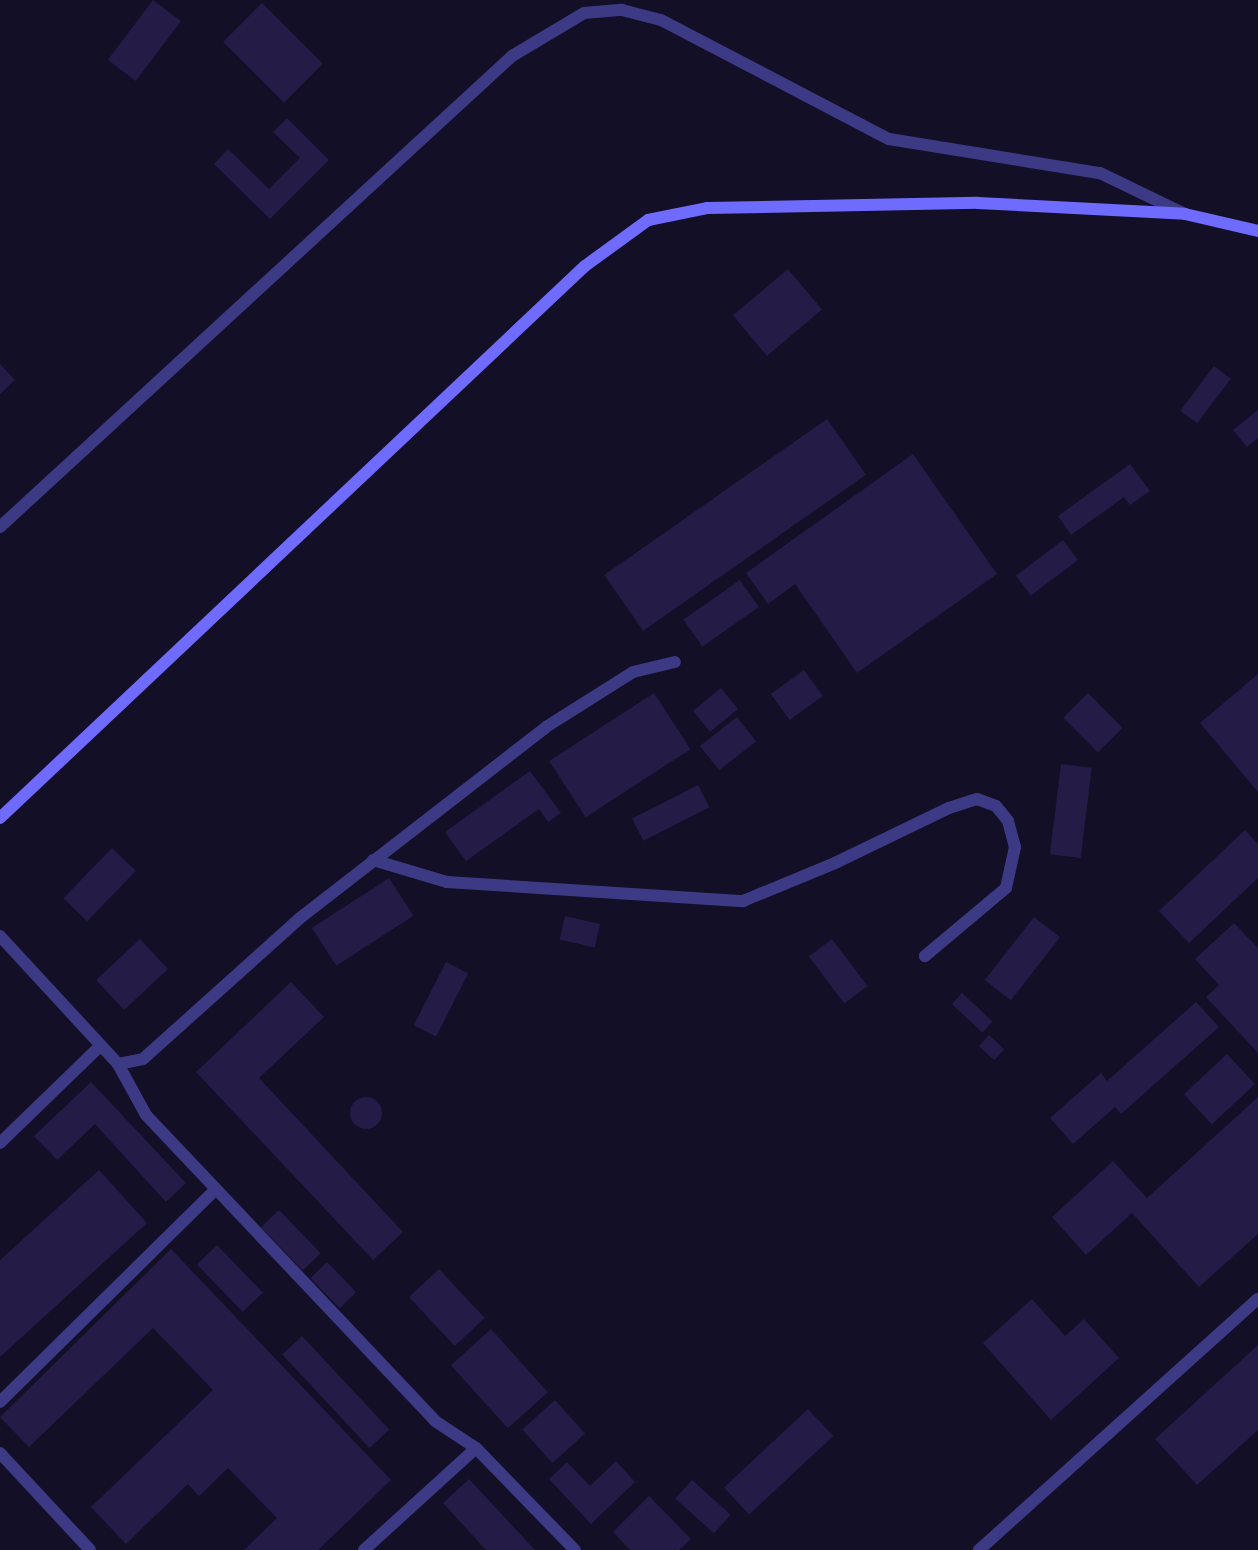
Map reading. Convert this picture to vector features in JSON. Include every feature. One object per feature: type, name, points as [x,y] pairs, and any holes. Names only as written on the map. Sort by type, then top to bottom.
[{"type":"street","points":[[0,527],[512,56],[584,13],[622,10],[661,20],[889,139],[1100,173],[1185,214]]},
{"type":"street","points":[[0,818],[585,266],[648,220],[707,208],[978,202],[1185,214],[1258,231]]},
{"type":"street","points":[[118,1064],[143,1059],[300,918],[546,727],[633,672],[675,662]]},
{"type":"street","points":[[373,860],[447,882],[743,901],[835,863],[950,808],[977,799],[996,806],[1008,821],[1015,846],[1006,888],[925,956]]},
{"type":"street","points":[[0,936],[118,1064],[146,1115],[435,1421],[476,1448],[575,1550]]},
{"type":"street","points":[[0,1143],[100,1046]]},
{"type":"street","points":[[0,1402],[216,1189]]},
{"type":"street","points":[[979,1550],[1258,1300]]},
{"type":"street","points":[[364,1550],[476,1448]]},
{"type":"street","points":[[0,1453],[90,1550]]},
{"type":"pier","points":[[917,0],[1143,0],[1258,66],[1258,198]]},
{"type":"building","points":[[153,0],[181,21],[136,81],[108,60]]},
{"type":"building","points":[[262,3],[323,64],[284,103],[223,42]]},
{"type":"building","points":[[287,118],[329,160],[270,219],[214,164],[228,149],[269,189],[300,158],[273,132]]},
{"type":"building","points":[[788,269],[822,310],[767,356],[733,315]]},
{"type":"building","points":[[0,364],[15,380],[0,394]]},
{"type":"building","points":[[1214,366],[1231,379],[1197,423],[1180,411]]},
{"type":"building","points":[[1258,410],[1258,438],[1247,447],[1233,430]]},
{"type":"building","points":[[827,419],[866,475],[643,631],[604,575]]},
{"type":"building","points":[[913,454],[997,574],[857,673],[795,584],[768,604],[746,573]]},
{"type":"building","points":[[1130,464],[1150,491],[1130,505],[1124,497],[1071,535],[1058,516]]},
{"type":"building","points":[[1063,540],[1078,560],[1031,595],[1016,576]]},
{"type":"building","points":[[740,580],[759,607],[702,647],[683,620]]},
{"type":"building","points":[[804,670],[823,696],[790,720],[771,694]]},
{"type":"building","points":[[1258,674],[1258,792],[1200,723]]},
{"type":"building","points":[[721,688],[738,709],[710,732],[693,711]]},
{"type":"building","points":[[654,693],[690,749],[586,817],[549,761]]},
{"type":"building","points":[[1088,693],[1123,728],[1098,752],[1063,718]]},
{"type":"building","points":[[737,717],[756,741],[719,770],[700,746]]},
{"type":"building","points":[[1061,764],[1092,768],[1081,858],[1050,854]]},
{"type":"building","points":[[530,771],[561,813],[548,822],[539,809],[466,861],[445,832]]},
{"type":"building","points":[[698,785],[709,807],[643,841],[632,819]]},
{"type":"building","points":[[1245,830],[1258,844],[1258,878],[1189,943],[1159,911]]},
{"type":"building","points":[[112,848],[136,871],[87,921],[63,898]]},
{"type":"building","points":[[389,878],[414,916],[336,966],[312,928]]},
{"type":"building","points":[[565,916],[600,924],[595,947],[560,939]]},
{"type":"building","points":[[1034,917],[1060,937],[1011,1000],[985,980]]},
{"type":"building","points":[[1234,923],[1258,948],[1258,1053],[1206,997],[1219,985],[1195,959]]},
{"type":"building","points":[[140,939],[168,969],[124,1010],[96,980]]},
{"type":"building","points":[[832,939],[868,986],[844,1004],[809,956]]},
{"type":"building","points":[[446,962],[468,973],[436,1037],[414,1025]]},
{"type":"building","points":[[291,982],[324,1017],[259,1078],[403,1232],[373,1260],[196,1072]]},
{"type":"building","points":[[962,993],[993,1022],[982,1033],[952,1004]]},
{"type":"building","points":[[1196,1002],[1219,1027],[1121,1114],[1115,1107],[1073,1144],[1050,1118],[1101,1073],[1107,1081]]},
{"type":"building","points":[[989,1035],[1004,1049],[994,1060],[979,1046]]},
{"type":"building","points":[[1227,1054],[1255,1084],[1212,1124],[1184,1094]]},
{"type":"building","points":[[91,1082],[186,1183],[166,1202],[95,1124],[57,1160],[34,1136]]},
{"type":"building","points":[[366,1097],[372,1098],[377,1102],[381,1107],[381,1119],[377,1124],[372,1128],[366,1129],[360,1128],[355,1124],[351,1119],[350,1113],[351,1107],[355,1102],[360,1098]]},
{"type":"building","points":[[1258,1097],[1258,1234],[1199,1287],[1132,1213],[1086,1255],[1052,1217],[1113,1161],[1147,1198]]},
{"type":"building","points":[[99,1170],[147,1223],[0,1357],[0,1260]]},
{"type":"building","points":[[279,1210],[321,1253],[303,1271],[261,1227]]},
{"type":"building","points":[[217,1245],[263,1292],[243,1312],[197,1264]]},
{"type":"building","points":[[171,1249],[391,1480],[318,1550],[244,1550],[277,1518],[228,1468],[199,1496],[188,1484],[126,1544],[91,1507],[213,1390],[153,1328],[29,1447],[0,1417]]},
{"type":"building","points":[[327,1262],[356,1292],[340,1308],[310,1278]]},
{"type":"building","points":[[439,1269],[485,1318],[455,1346],[409,1297]]},
{"type":"building","points":[[1032,1299],[1065,1336],[1084,1319],[1119,1358],[1051,1420],[983,1343]]},
{"type":"building","points":[[491,1329],[548,1392],[508,1428],[451,1365]]},
{"type":"building","points":[[302,1336],[389,1430],[370,1448],[282,1354]]},
{"type":"building","points":[[1258,1345],[1258,1430],[1197,1485],[1155,1439]]},
{"type":"building","points":[[555,1400],[585,1433],[552,1463],[522,1429]]},
{"type":"building","points":[[808,1409],[833,1436],[749,1514],[724,1487]]},
{"type":"building","points":[[616,1461],[635,1482],[591,1524],[549,1479],[567,1462],[590,1486]]},
{"type":"building","points":[[469,1479],[535,1550],[486,1550],[443,1503]]},
{"type":"building","points":[[692,1480],[731,1515],[714,1533],[675,1499]]},
{"type":"building","points":[[649,1496],[691,1539],[679,1550],[630,1550],[613,1532]]}]
